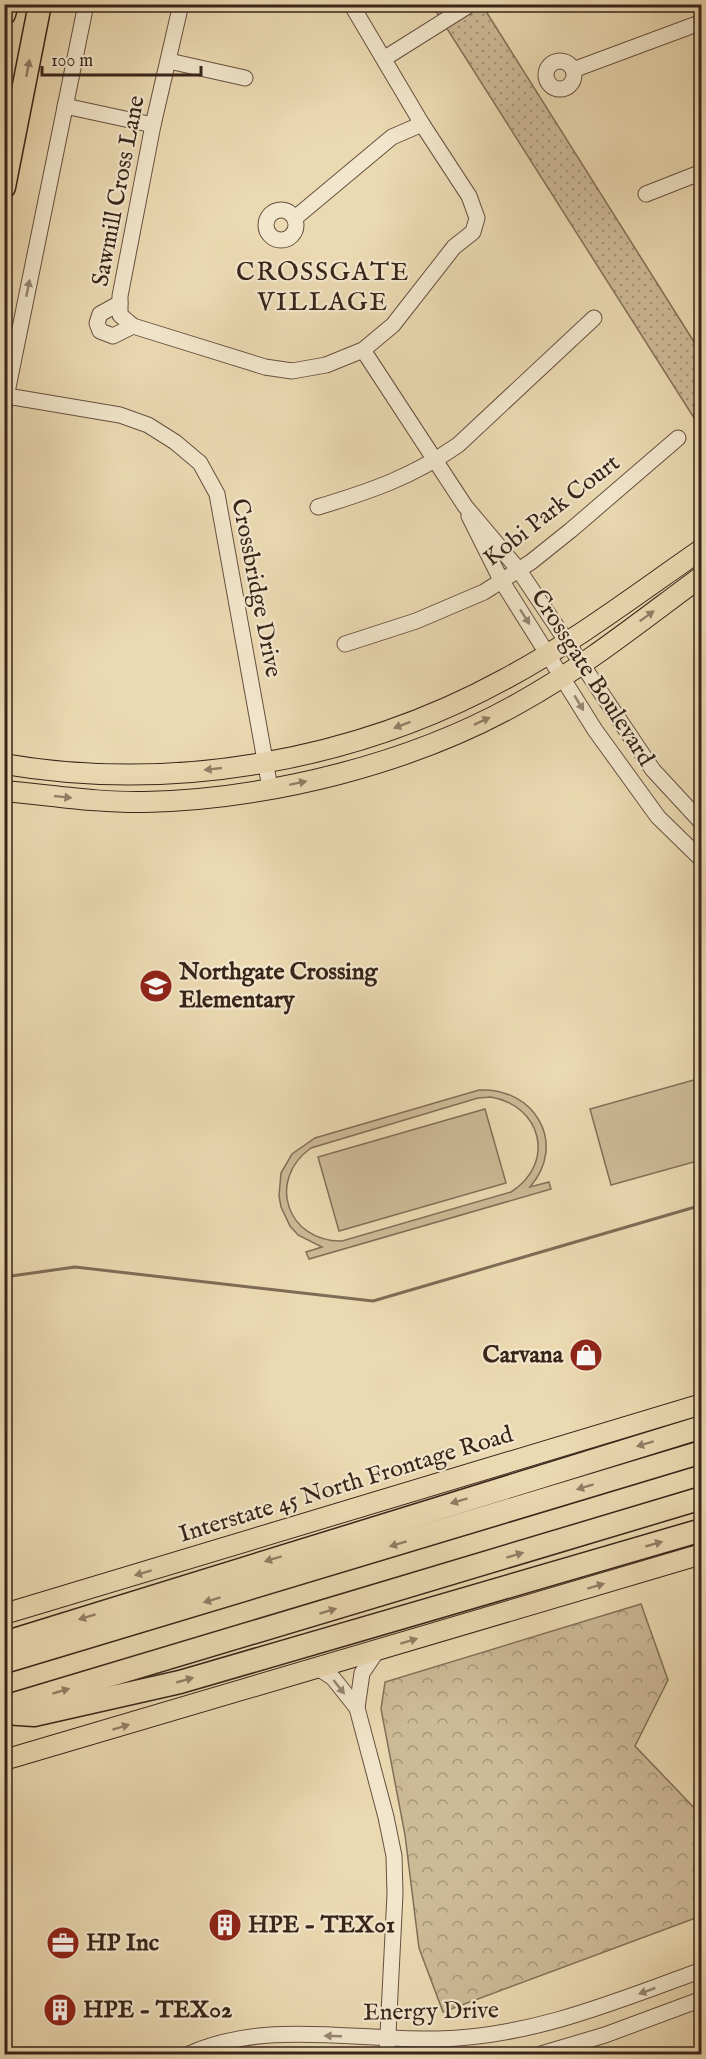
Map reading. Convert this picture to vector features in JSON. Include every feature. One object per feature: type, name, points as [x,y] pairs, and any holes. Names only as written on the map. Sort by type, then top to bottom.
[{"type":"highway","points":[[4,188],[40,4]]},
{"type":"highway","points":[[4,1643],[702,1427]]},
{"type":"highway","points":[[4,1662],[702,1452]]},
{"type":"highway","points":[[4,1707],[702,1498]]},
{"type":"highway","points":[[4,1713],[34,1715],[180,1682],[702,1530]]},
{"type":"main road","points":[[4,764],[33,769],[165,774],[266,763],[330,749],[433,713],[506,679],[569,641],[702,549]]},
{"type":"main road","points":[[4,791],[90,800],[145,802],[270,788],[359,768],[444,738],[519,704],[583,663],[702,576]]},
{"type":"main road","points":[[433,713],[444,738]]},
{"type":"main road","points":[[90,800],[94,772]]},
{"type":"main road","name":"Interstate 45 North Frontage Road","points":[[4,1614],[702,1404]]},
{"type":"main road","points":[[4,1760],[702,1554]]},
{"type":"street","points":[[6,402],[86,4]]},
{"type":"street","name":"Sawmill Cross Lane","points":[[120,309],[153,125],[181,4]]},
{"type":"street","points":[[133,326],[113,336],[100,331],[97,323],[100,314],[120,309],[133,326],[265,367],[292,371],[326,365],[363,350],[393,325],[454,247],[473,232],[477,218],[469,196],[422,124],[351,4]]},
{"type":"street","points":[[385,58],[471,4]]},
{"type":"street","points":[[573,70],[702,22]]},
{"type":"street","points":[[169,61],[245,78]]},
{"type":"street","points":[[65,106],[153,125]]},
{"type":"street","points":[[295,218],[392,137],[422,124]]},
{"type":"street","points":[[646,194],[702,172]]},
{"type":"street","points":[[318,507],[376,490],[412,475],[458,446],[594,318]]},
{"type":"street","name":"Crossgate Boulevard","points":[[363,350],[465,506],[518,569],[667,788],[702,823]]},
{"type":"street","name":"Crossbridge Drive","points":[[6,402],[120,415],[148,425],[175,442],[200,463],[217,494],[270,788]]},
{"type":"street","name":"Kobi Park Court","points":[[345,644],[416,621],[484,592],[571,530],[678,438]]},
{"type":"street","name":"Crossgate Boulevard","points":[[465,506],[501,580],[549,653],[595,730],[658,817],[702,860]]},
{"type":"street","points":[[649,804],[667,788]]},
{"type":"street","points":[[377,1651],[362,1673],[357,1708],[394,1856],[395,1894],[387,2055]]},
{"type":"street","points":[[318,1668],[333,1678],[357,1708]]},
{"type":"street","name":"Energy Drive","points":[[189,2055],[238,2039],[277,2034],[438,2039],[509,2034],[584,2014],[702,1970]]},
{"type":"street","points":[[542,2055],[605,2035],[702,1999]]},
{"type":"green space","points":[[432,5],[482,5],[701,353],[701,429]]},
{"type":"green space","points":[[701,1078],[701,1160],[611,1185],[590,1109]]},
{"type":"green space","points":[[479,1090],[499,1092],[516,1098],[529,1108],[539,1121],[545,1136],[546,1153],[541,1170],[530,1187],[549,1182],[551,1189],[309,1259],[306,1252],[322,1247],[298,1235],[290,1226],[281,1207],[279,1196],[281,1173],[292,1154],[315,1138]],"holes":[[[491,1097],[508,1102],[532,1123],[537,1137],[538,1152],[534,1166],[525,1180],[511,1192],[342,1241],[323,1239],[308,1231],[296,1220],[289,1207],[287,1192],[289,1176],[297,1161],[311,1148],[478,1098]]]},
{"type":"green space","points":[[485,1109],[506,1183],[339,1231],[318,1157]]},
{"type":"green space","points":[[641,1604],[668,1680],[635,1746],[701,1815],[701,1916],[443,2012],[419,1948],[405,1835],[381,1709],[385,1682]]},
{"type":"waterway","points":[[4,1277],[75,1267],[373,1301],[702,1205]]},
{"type":"place","name":"Northgate Crossing Elementary","points":[[156,986]]},
{"type":"place","name":"Carvana","points":[[586,1355]]},
{"type":"place","name":"HPE - TEX01","points":[[225,1925]]},
{"type":"place","name":"HP Inc","points":[[63,1943]]},
{"type":"place","name":"HPE - TEX02","points":[[60,2010]]},
{"type":"district","name":"CROSSGATE VILLAGE","points":[[323,287]]}]
